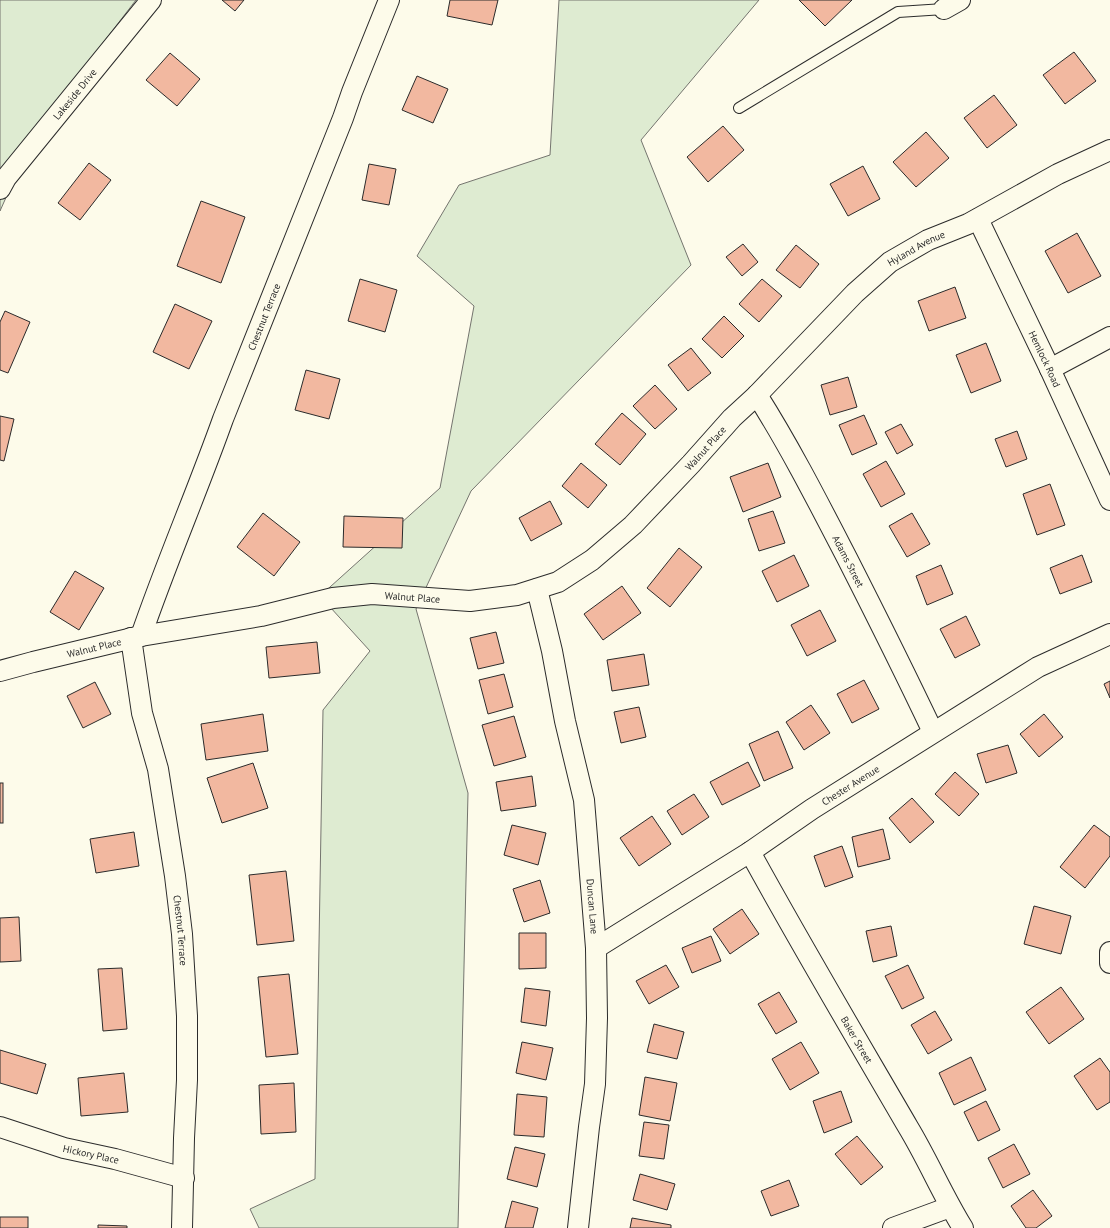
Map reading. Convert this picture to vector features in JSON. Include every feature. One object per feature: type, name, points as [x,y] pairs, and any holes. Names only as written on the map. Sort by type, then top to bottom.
[{"type":"street","name":"Lakeside Drive","points":[[0,189],[6,178],[151,0]]},
{"type":"street","name":"Chestnut Terrace","points":[[182,1228],[187,1080],[187,1016],[182,934],[175,876],[158,769],[142,713],[136,637],[160,582],[208,462],[223,420],[389,0]]},
{"type":"street","name":"Hyland Avenue","points":[[757,395],[855,293],[890,262],[928,240],[968,224],[1058,174],[1110,150]]},
{"type":"street","name":"Hemlock Road","points":[[978,219],[1050,369],[1110,500]]},
{"type":"street","points":[[1050,369],[1110,337]]},
{"type":"street","name":"Walnut Place","points":[[0,671],[136,637],[261,616],[341,597],[372,594],[470,601],[517,595],[558,582],[592,560],[632,525],[732,418],[757,395]]},
{"type":"street","name":"Adams Street","points":[[757,395],[780,431],[829,523],[933,732]]},
{"type":"street","name":"Duncan Lane","points":[[537,589],[552,651],[565,721],[584,800],[596,948],[597,1018],[595,1084],[578,1228]]},
{"type":"street","name":"Chester Avenue","points":[[596,948],[750,852],[812,809],[1038,667],[1110,634]]},
{"type":"street","name":"Baker Street","points":[[750,852],[819,976],[910,1130],[950,1207],[963,1228]]},
{"type":"street","points":[[1110,952],[1110,963]]},
{"type":"street","name":"Hickory Place","points":[[0,1127],[64,1148],[115,1159],[184,1178]]},
{"type":"street","points":[[893,1228],[950,1207]]},
{"type":"lane","points":[[738,108],[898,12],[952,5]]},
{"type":"green space","points":[[0,0],[136,0],[36,130],[0,211]]},
{"type":"green space","points":[[559,0],[759,0],[641,140],[691,265],[471,491],[416,609],[468,793],[458,1228],[259,1228],[250,1209],[315,1179],[323,710],[370,651],[320,596],[440,488],[474,306],[417,256],[459,185],[550,155]]},
{"type":"building","points":[[222,0],[244,0],[235,11]]},
{"type":"building","points":[[450,0],[498,0],[492,25],[447,16]]},
{"type":"building","points":[[799,0],[852,0],[825,26]]},
{"type":"building","points":[[1074,52],[1096,81],[1065,104],[1043,75]]},
{"type":"building","points":[[170,53],[200,79],[177,106],[146,80]]},
{"type":"building","points":[[417,76],[448,89],[433,123],[402,110]]},
{"type":"building","points":[[994,95],[1017,125],[987,148],[964,118]]},
{"type":"building","points":[[723,126],[744,150],[708,182],[687,157]]},
{"type":"building","points":[[926,132],[949,158],[916,187],[893,162]]},
{"type":"building","points":[[89,163],[111,180],[80,220],[58,203]]},
{"type":"building","points":[[369,164],[396,169],[389,205],[362,200]]},
{"type":"building","points":[[863,166],[880,199],[848,216],[830,184]]},
{"type":"building","points":[[201,201],[245,217],[221,283],[177,266]]},
{"type":"building","points":[[1077,233],[1101,276],[1068,293],[1045,251]]},
{"type":"building","points":[[743,244],[758,262],[742,276],[726,257]]},
{"type":"building","points":[[796,245],[819,264],[800,288],[776,270]]},
{"type":"building","points":[[360,279],[397,290],[385,332],[348,321]]},
{"type":"building","points":[[762,279],[782,296],[759,322],[739,304]]},
{"type":"building","points":[[955,287],[966,318],[929,331],[918,301]]},
{"type":"building","points":[[175,304],[212,321],[189,369],[153,352]]},
{"type":"building","points":[[5,311],[30,322],[8,373],[0,370],[0,322]]},
{"type":"building","points":[[724,316],[744,336],[722,358],[702,339]]},
{"type":"building","points":[[986,343],[1001,381],[971,393],[956,355]]},
{"type":"building","points":[[691,348],[711,373],[688,391],[668,365]]},
{"type":"building","points":[[306,370],[340,379],[329,419],[295,410]]},
{"type":"building","points":[[848,377],[857,407],[830,415],[821,385]]},
{"type":"building","points":[[655,385],[677,409],[655,429],[633,406]]},
{"type":"building","points":[[622,413],[646,434],[620,465],[595,444]]},
{"type":"building","points":[[864,415],[877,444],[852,455],[839,425]]},
{"type":"building","points":[[0,416],[14,419],[4,461],[0,460]]},
{"type":"building","points":[[901,424],[913,445],[897,454],[885,432]]},
{"type":"building","points":[[1017,431],[1027,459],[1006,467],[995,439]]},
{"type":"building","points":[[886,461],[905,494],[881,507],[863,474]]},
{"type":"building","points":[[581,463],[607,485],[588,508],[562,486]]},
{"type":"building","points":[[768,463],[781,497],[743,512],[730,477]]},
{"type":"building","points":[[1050,484],[1065,525],[1037,535],[1023,494]]},
{"type":"building","points":[[550,501],[562,524],[531,541],[519,518]]},
{"type":"building","points":[[773,511],[785,543],[759,551],[748,519]]},
{"type":"building","points":[[263,513],[300,542],[274,576],[237,547]]},
{"type":"building","points":[[912,513],[930,544],[907,557],[889,526]]},
{"type":"building","points":[[344,516],[403,518],[402,548],[343,547]]},
{"type":"building","points":[[679,548],[702,567],[670,607],[647,588]]},
{"type":"building","points":[[794,555],[809,586],[777,602],[762,571]]},
{"type":"building","points":[[1082,555],[1092,582],[1060,594],[1050,568]]},
{"type":"building","points":[[941,565],[953,594],[927,605],[916,576]]},
{"type":"building","points":[[75,571],[104,588],[79,630],[50,612]]},
{"type":"building","points":[[622,586],[641,613],[603,640],[584,614]]},
{"type":"building","points":[[820,610],[836,641],[807,656],[791,625]]},
{"type":"building","points":[[966,616],[980,645],[955,658],[940,629]]},
{"type":"building","points":[[496,632],[504,663],[478,669],[470,638]]},
{"type":"building","points":[[317,642],[320,673],[269,678],[266,647]]},
{"type":"building","points":[[644,654],[649,685],[612,691],[607,660]]},
{"type":"building","points":[[504,674],[513,707],[488,714],[479,680]]},
{"type":"building","points":[[864,680],[879,709],[852,723],[837,694]]},
{"type":"building","points":[[1110,681],[1110,698],[1104,684]]},
{"type":"building","points":[[95,682],[111,714],[83,728],[67,696]]},
{"type":"building","points":[[811,705],[830,733],[804,750],[786,722]]},
{"type":"building","points":[[639,707],[646,737],[621,743],[614,712]]},
{"type":"building","points":[[263,714],[268,751],[206,760],[201,724]]},
{"type":"building","points":[[1044,714],[1063,737],[1039,757],[1020,734]]},
{"type":"building","points":[[514,716],[526,757],[494,766],[482,725]]},
{"type":"building","points":[[778,731],[793,768],[764,781],[749,744]]},
{"type":"building","points":[[1008,745],[1017,773],[986,783],[977,754]]},
{"type":"building","points":[[748,762],[760,786],[722,805],[710,782]]},
{"type":"building","points":[[253,763],[268,808],[222,823],[207,778]]},
{"type":"building","points":[[955,772],[979,794],[959,816],[935,794]]},
{"type":"building","points":[[532,776],[536,806],[501,811],[496,782]]},
{"type":"building","points":[[0,783],[3,783],[3,823],[0,823]]},
{"type":"building","points":[[694,794],[709,817],[682,835],[667,811]]},
{"type":"building","points":[[912,798],[934,822],[910,843],[889,818]]},
{"type":"building","points":[[652,816],[671,844],[639,866],[620,838]]},
{"type":"building","points":[[512,825],[546,833],[538,865],[504,855]]},
{"type":"building","points":[[1094,825],[1110,837],[1110,856],[1085,888],[1060,867]]},
{"type":"building","points":[[883,829],[890,859],[858,867],[852,837]]},
{"type":"building","points":[[134,832],[139,866],[96,873],[90,839]]},
{"type":"building","points":[[842,846],[853,877],[825,887],[814,856]]},
{"type":"building","points":[[286,871],[294,941],[257,945],[249,875]]},
{"type":"building","points":[[540,880],[550,913],[524,922],[513,889]]},
{"type":"building","points":[[1034,906],[1071,916],[1061,954],[1024,944]]},
{"type":"building","points":[[742,909],[759,934],[730,954],[713,929]]},
{"type":"building","points":[[19,917],[21,961],[0,962],[0,918]]},
{"type":"building","points":[[891,926],[897,956],[873,962],[866,931]]},
{"type":"building","points":[[519,933],[546,933],[546,968],[519,969]]},
{"type":"building","points":[[711,936],[721,961],[692,973],[682,948]]},
{"type":"building","points":[[666,965],[679,987],[649,1004],[636,981]]},
{"type":"building","points":[[908,965],[924,998],[902,1009],[885,976]]},
{"type":"building","points":[[122,968],[127,1029],[103,1031],[98,969]]},
{"type":"building","points":[[289,974],[298,1054],[266,1057],[258,977]]},
{"type":"building","points":[[1061,987],[1084,1019],[1049,1044],[1026,1012]]},
{"type":"building","points":[[525,988],[550,991],[546,1026],[521,1022]]},
{"type":"building","points":[[779,992],[797,1022],[776,1034],[758,1004]]},
{"type":"building","points":[[935,1011],[952,1040],[928,1054],[911,1025]]},
{"type":"building","points":[[654,1024],[684,1032],[677,1059],[647,1052]]},
{"type":"building","points":[[522,1042],[553,1048],[546,1080],[516,1073]]},
{"type":"building","points":[[801,1042],[819,1073],[790,1090],[772,1059]]},
{"type":"building","points":[[0,1050],[46,1064],[37,1094],[0,1083]]},
{"type":"building","points":[[971,1057],[986,1090],[954,1105],[939,1073]]},
{"type":"building","points":[[1100,1058],[1110,1072],[1110,1102],[1097,1110],[1074,1076]]},
{"type":"building","points":[[124,1073],[128,1112],[81,1116],[78,1078]]},
{"type":"building","points":[[645,1077],[677,1083],[670,1121],[639,1115]]},
{"type":"building","points":[[294,1083],[296,1132],[261,1134],[259,1085]]},
{"type":"building","points":[[841,1091],[852,1122],[824,1133],[813,1101]]},
{"type":"building","points":[[517,1094],[547,1097],[544,1137],[514,1135]]},
{"type":"building","points":[[986,1101],[1000,1130],[978,1141],[964,1112]]},
{"type":"building","points":[[644,1122],[669,1125],[664,1159],[639,1156]]},
{"type":"building","points":[[857,1136],[883,1167],[861,1185],[835,1154]]},
{"type":"building","points":[[1014,1144],[1030,1174],[1003,1188],[988,1158]]},
{"type":"building","points":[[515,1147],[545,1154],[537,1187],[507,1179]]},
{"type":"building","points":[[640,1174],[675,1184],[667,1210],[633,1200]]},
{"type":"building","points":[[789,1180],[799,1206],[771,1216],[761,1191]]},
{"type":"building","points":[[1033,1190],[1052,1216],[1036,1228],[1026,1228],[1011,1206]]},
{"type":"building","points":[[512,1201],[538,1208],[533,1228],[505,1228]]},
{"type":"building","points":[[0,1217],[28,1217],[28,1228],[0,1228]]},
{"type":"building","points":[[632,1218],[671,1225],[671,1228],[630,1228]]},
{"type":"building","points":[[98,1225],[127,1226],[127,1228],[98,1228]]}]
